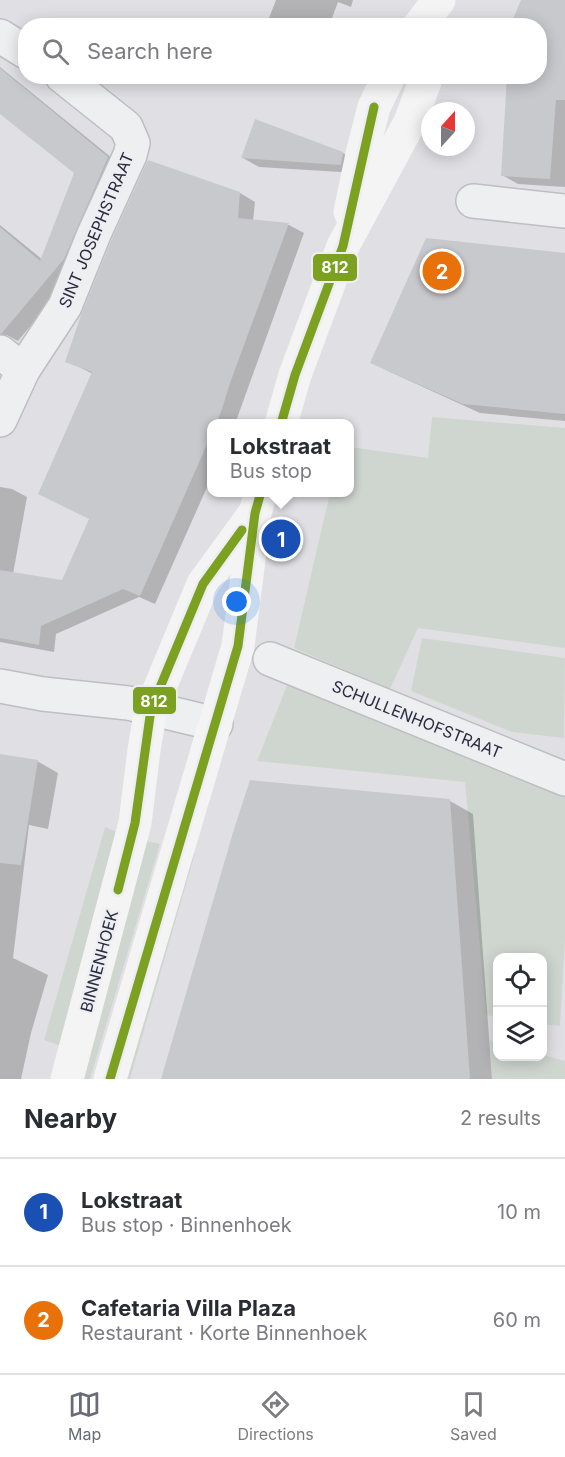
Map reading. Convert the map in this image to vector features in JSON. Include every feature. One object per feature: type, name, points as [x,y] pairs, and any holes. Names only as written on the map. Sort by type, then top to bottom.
[{"type":"main road","points":[[425,18],[439,0]]},
{"type":"main road","points":[[441,18],[444,0]]},
{"type":"main road","points":[[343,246],[374,107],[385,84]]},
{"type":"main road","points":[[282,419],[295,375],[343,246],[410,122],[424,84]]},
{"type":"main road","name":"BINNENHOEK","points":[[67,1079],[135,824],[151,709],[203,584],[258,503]]},
{"type":"main road","name":"BINNENHOEK","points":[[110,1079],[238,646],[258,503]]},
{"type":"street","points":[[0,36],[18,47]]},
{"type":"street","name":"SINT JOSEPHSTRAAT","points":[[0,420],[12,361],[64,306],[130,155],[133,143],[126,127],[72,84]]},
{"type":"street","points":[[473,201],[565,211]]},
{"type":"street","name":"SCHULLENHOFSTRAAT","points":[[270,659],[565,779]]},
{"type":"street","points":[[0,686],[43,694],[128,703],[216,724]]},
{"type":"shaded area","points":[[432,417],[565,428],[565,648],[418,628],[390,689],[294,648],[329,497],[354,497],[354,448],[428,458]]},
{"type":"shaded area","points":[[422,638],[565,658],[564,738],[512,732],[411,691]]},
{"type":"shaded area","points":[[288,683],[472,754],[543,789],[565,795],[565,940],[560,1026],[547,1024],[547,953],[493,953],[493,1016],[486,1015],[465,782],[257,761]]},
{"type":"shaded area","points":[[105,827],[117,832],[61,1046],[44,1040]]},
{"type":"shaded area","points":[[146,841],[160,844],[90,1079],[78,1079]]},
{"type":"shaded area","points":[[186,850],[195,853],[130,1079],[120,1079]]},
{"type":"shaded area","points":[[490,1040],[493,1041],[493,1061],[547,1061],[547,1056],[565,1061],[565,1079],[492,1079]]},
{"type":"building","points":[[521,0],[565,0],[565,100],[556,100],[550,179],[501,176],[507,84],[547,84],[547,18],[513,18]]},
{"type":"building","points":[[0,68],[108,157],[64,259],[0,334],[0,227],[40,261],[74,173],[0,114]]},
{"type":"building","points":[[255,119],[343,152],[341,165],[241,158]]},
{"type":"building","points":[[148,160],[240,192],[238,218],[289,223],[221,412],[218,419],[207,419],[207,444],[140,596],[123,589],[41,626],[39,645],[0,638],[0,570],[62,580],[89,519],[38,494],[92,372],[65,362],[111,241]]},
{"type":"building","points":[[426,238],[565,253],[565,414],[463,404],[370,363]]},
{"type":"building","points":[[0,754],[38,760],[21,865],[0,863]]},
{"type":"building","points":[[250,780],[450,799],[470,1079],[161,1079]]},
{"type":"transit line","name":"812","points":[[282,419],[295,375],[343,246],[374,107]]},
{"type":"transit line","name":"812","points":[[110,1079],[238,646],[255,513],[260,497]]},
{"type":"transit line","name":"812","points":[[118,890],[135,823],[151,709],[203,584],[242,530]]},
{"type":"place","name":"Cafetaria Villa Plaza","points":[[442,271]]},
{"type":"place","name":"Lokstraat","points":[[281,539]]}]
